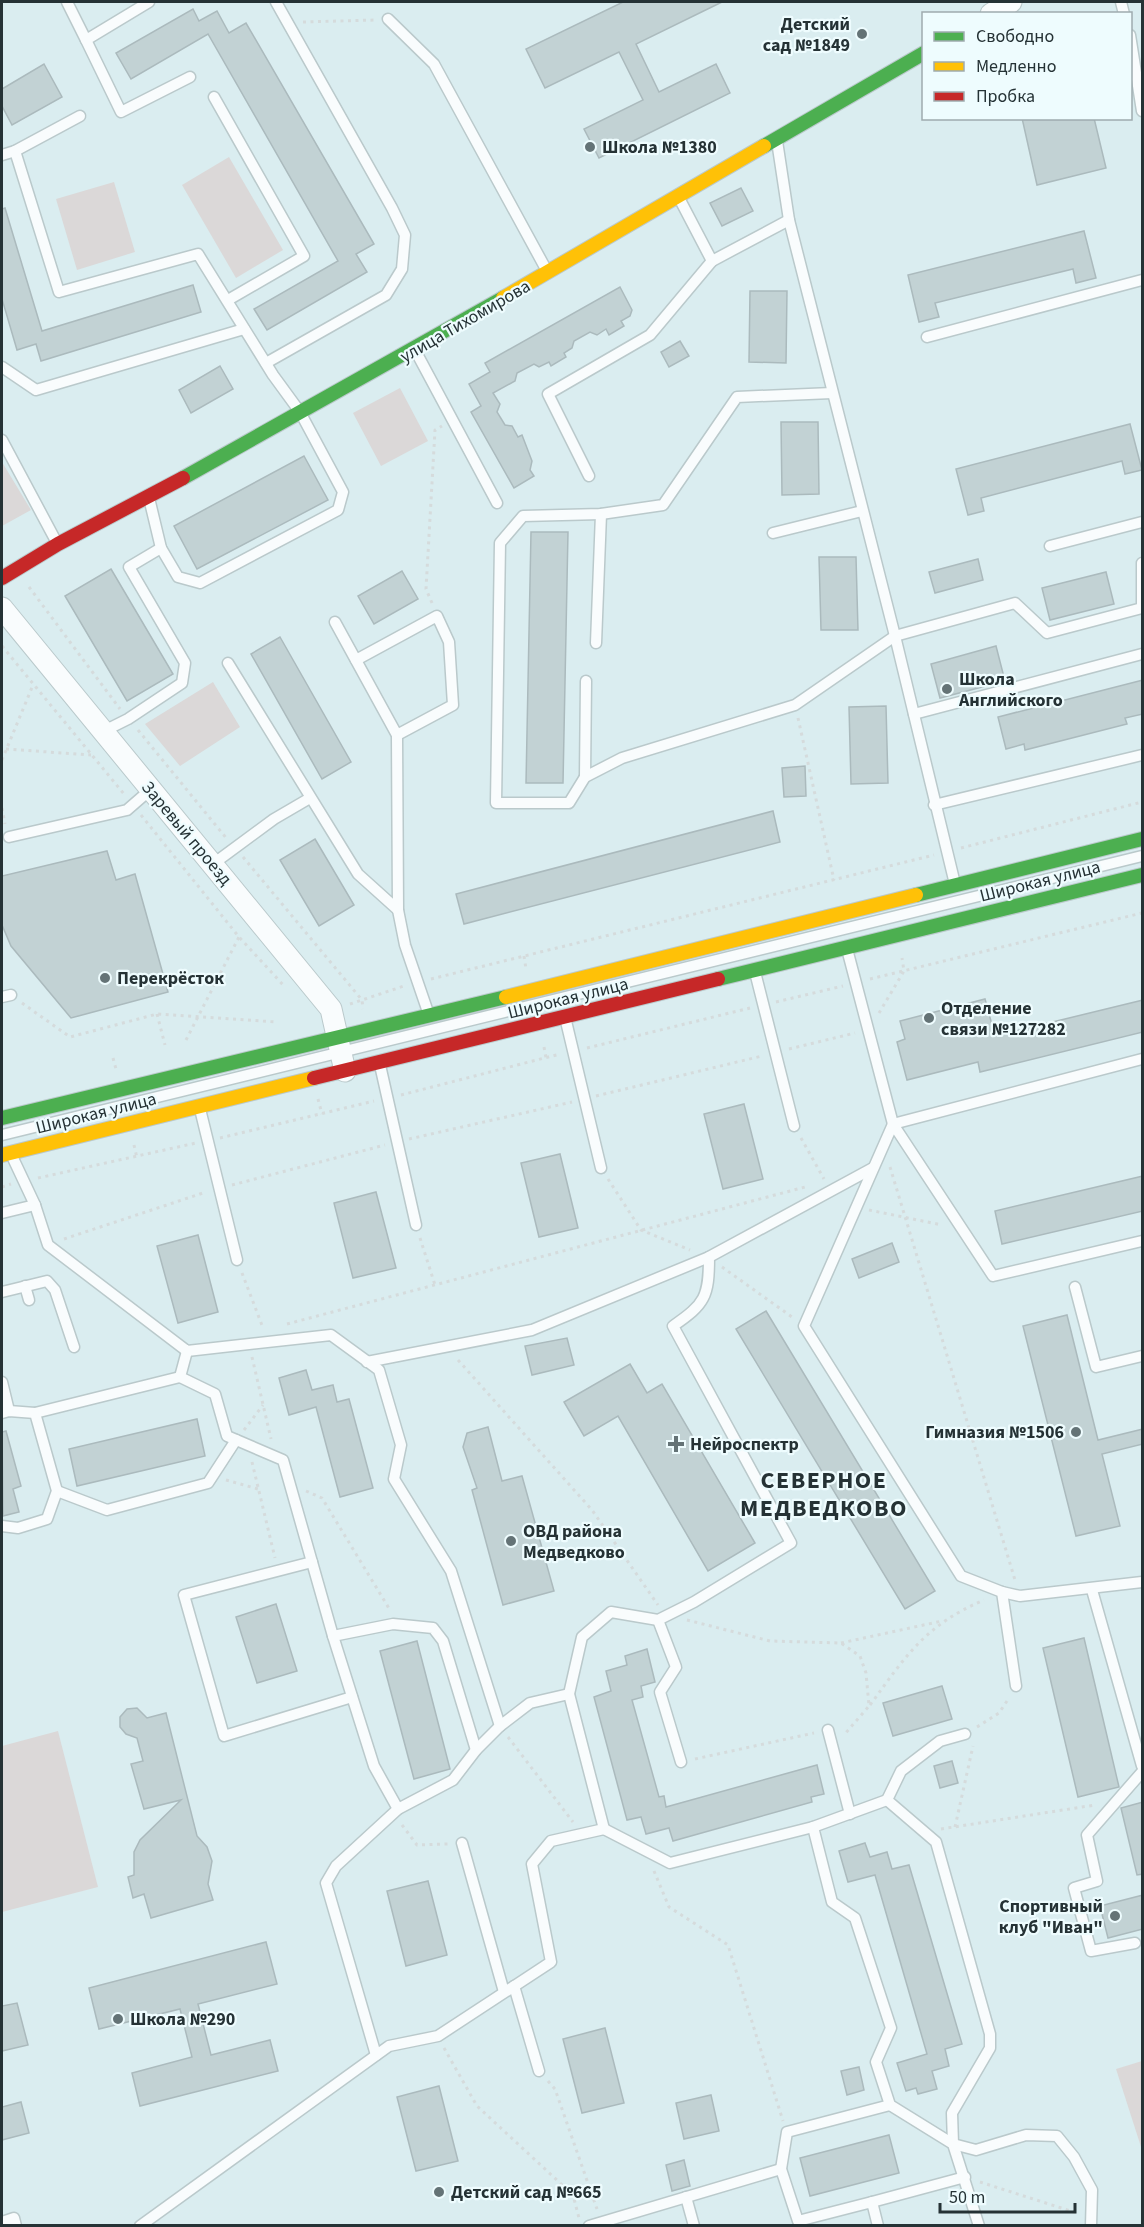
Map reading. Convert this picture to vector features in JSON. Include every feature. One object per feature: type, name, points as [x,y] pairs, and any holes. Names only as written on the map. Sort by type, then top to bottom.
[{"type":"main road","name":"улица Тихомирова","points":[[2,578],[58,544],[149,497],[415,350],[677,195],[777,140],[922,55]]},
{"type":"main road","name":"Широкая улица","points":[[6,1154],[199,1106],[341,1054],[429,1016],[1143,838]]},
{"type":"main road","name":"Широкая улица","points":[[2,1118],[341,1054],[380,1062],[1143,875]]},
{"type":"street","points":[[994,12],[1011,2]]},
{"type":"street","name":"Заревый проезд","points":[[2,608],[331,1009],[341,1054]]},
{"type":"street","points":[[948,887],[931,896],[928,908],[936,920],[950,922]]},
{"type":"street","points":[[838,914],[851,916],[858,925],[857,939],[846,947]]},
{"type":"lane","points":[[67,2],[121,112],[190,77]]},
{"type":"lane","points":[[86,40],[149,2]]},
{"type":"lane","points":[[266,363],[386,295],[402,269],[405,236],[290,23],[276,2]]},
{"type":"lane","points":[[388,20],[434,64],[548,273]]},
{"type":"lane","points":[[1132,43],[1142,107]]},
{"type":"lane","points":[[214,97],[304,256],[228,300]]},
{"type":"lane","points":[[2,155],[15,151],[80,116]]},
{"type":"lane","points":[[777,140],[789,220],[895,636],[947,852],[948,887]]},
{"type":"lane","points":[[15,151],[59,292],[198,254],[244,329],[300,412],[343,492],[338,510],[200,583],[178,577],[161,548],[149,497]]},
{"type":"lane","points":[[677,195],[712,261]]},
{"type":"lane","points":[[589,477],[548,394],[650,335],[712,261],[789,220]]},
{"type":"lane","points":[[927,336],[1143,280]]},
{"type":"lane","points":[[2,367],[36,390],[244,329]]},
{"type":"lane","points":[[415,350],[497,503]]},
{"type":"lane","points":[[586,681],[585,777],[569,803],[496,803],[500,543],[523,516],[601,514],[663,505],[737,397],[832,393]]},
{"type":"lane","points":[[2,440],[58,544]]},
{"type":"lane","points":[[773,533],[862,511]]},
{"type":"lane","points":[[596,643],[601,514]]},
{"type":"lane","points":[[1050,546],[1143,522]]},
{"type":"lane","points":[[102,732],[182,683],[185,663],[129,567],[161,548]]},
{"type":"lane","points":[[585,777],[622,758],[795,705],[895,636],[1015,603],[1047,633],[1142,609],[1143,563]]},
{"type":"lane","points":[[356,660],[437,616],[449,642],[453,705],[398,735]]},
{"type":"lane","points":[[335,622],[398,735],[398,910],[405,945],[429,1016]]},
{"type":"lane","points":[[914,714],[1143,654]]},
{"type":"lane","points":[[228,663],[309,798],[358,874],[398,910]]},
{"type":"lane","points":[[934,805],[1143,755]]},
{"type":"lane","points":[[9,837],[127,810],[150,790]]},
{"type":"lane","points":[[213,864],[309,798]]},
{"type":"lane","name":"Широкая улица","points":[[2,1135],[341,1054],[1143,856]]},
{"type":"lane","points":[[846,947],[893,1124],[993,1276],[1143,1241]]},
{"type":"lane","points":[[754,970],[794,1126]]},
{"type":"lane","points":[[565,1017],[601,1168]]},
{"type":"lane","points":[[893,1124],[1143,1059]]},
{"type":"lane","points":[[380,1062],[416,1225]]},
{"type":"lane","points":[[199,1106],[237,1260]]},
{"type":"lane","points":[[893,1124],[804,1326],[961,1576],[1002,1592],[1020,1596],[1092,1590],[1143,1582]]},
{"type":"lane","points":[[6,1154],[35,1205],[48,1245],[187,1351],[251,1339],[331,1335],[379,1370],[401,1445],[394,1479],[451,1571],[500,1726]]},
{"type":"lane","points":[[368,1362],[532,1330],[709,1257],[873,1168]]},
{"type":"lane","points":[[2,1213],[35,1205]]},
{"type":"lane","points":[[604,1829],[569,1694],[582,1637],[611,1612],[667,1616],[791,1543],[673,1326],[699,1308],[709,1281],[709,1257]]},
{"type":"lane","points":[[2,1292],[47,1281],[55,1290],[74,1347]]},
{"type":"lane","points":[[25,1286],[29,1300]]},
{"type":"lane","points":[[1075,1287],[1096,1367],[1143,1356]]},
{"type":"lane","points":[[180,1377],[187,1351]]},
{"type":"lane","points":[[2,1382],[5,1412],[35,1413],[180,1377],[215,1394],[227,1436],[283,1460],[333,1636],[374,1766],[395,1811]]},
{"type":"lane","points":[[2,1526],[18,1528],[47,1519],[57,1491],[35,1413]]},
{"type":"lane","points":[[57,1491],[107,1510],[208,1483],[242,1442]]},
{"type":"lane","points":[[312,1562],[184,1595],[224,1736],[352,1697]]},
{"type":"lane","points":[[1092,1590],[1143,1766]]},
{"type":"lane","points":[[1002,1592],[1016,1686]]},
{"type":"lane","points":[[667,1616],[676,1667],[660,1692],[681,1762]]},
{"type":"lane","points":[[333,1636],[399,1624],[433,1628],[443,1641],[476,1750]]},
{"type":"lane","points":[[376,2055],[326,1883],[336,1866],[395,1811],[453,1780],[476,1750],[500,1726],[530,1703],[569,1694]]},
{"type":"lane","points":[[828,1730],[850,1814]]},
{"type":"lane","points":[[140,2226],[389,2046],[438,2036],[551,1962],[532,1864],[551,1841],[604,1829],[670,1863],[813,1827],[887,1800],[901,1771],[940,1741],[965,1734]]},
{"type":"lane","points":[[1135,1943],[1091,1951],[1074,1887],[1097,1881],[1087,1835],[1143,1772]]},
{"type":"lane","points":[[887,1800],[936,1842],[990,2034],[990,2048],[952,2113],[953,2144],[979,2226]]},
{"type":"lane","points":[[813,1827],[832,1902],[855,1918],[891,2028],[876,2062],[890,2105],[953,2144],[976,2150],[1026,2135],[1057,2136],[1074,2157],[1092,2190],[1091,2221]]},
{"type":"lane","points":[[462,1843],[504,1992]]},
{"type":"lane","points":[[514,1986],[538,2071]]},
{"type":"lane","points":[[890,2105],[787,2132],[781,2169],[798,2221],[965,2177]]},
{"type":"lane","points":[[589,2226],[781,2169]]},
{"type":"lane","points":[[686,2197],[694,2226]]},
{"type":"lane","points":[[872,2202],[878,2226]]},
{"type":"lane","points":[[2,2222],[14,2218],[16,2226]]},
{"type":"path","points":[[290,23],[388,20]]},
{"type":"path","points":[[437,616],[426,589],[435,430],[452,420]]},
{"type":"path","points":[[24,580],[128,718],[362,1000],[364,1016]]},
{"type":"path","points":[[2,646],[239,937],[287,988]]},
{"type":"path","points":[[2,760],[33,685]]},
{"type":"path","points":[[795,705],[834,880]]},
{"type":"path","points":[[6,749],[92,755]]},
{"type":"path","points":[[350,1004],[418,982],[1143,802]]},
{"type":"path","points":[[2,808],[5,822]]},
{"type":"path","points":[[186,1040],[239,937]]},
{"type":"path","points":[[48,1245],[219,1188],[397,1142],[868,1030],[904,971],[901,955]]},
{"type":"path","points":[[6,996],[70,1038],[157,1014],[276,1022]]},
{"type":"path","points":[[157,1014],[165,1045]]},
{"type":"path","points":[[544,1047],[546,1058]]},
{"type":"path","points":[[318,1097],[322,1114]]},
{"type":"path","points":[[276,1327],[825,1181],[794,1126]]},
{"type":"path","points":[[884,1145],[1020,1596]]},
{"type":"path","points":[[856,1207],[906,1220],[962,1228]]},
{"type":"path","points":[[416,1225],[435,1285]]},
{"type":"path","points":[[237,1260],[264,1330],[251,1339],[275,1456]]},
{"type":"path","points":[[447,1348],[592,1510],[667,1616],[770,1641],[842,1643],[944,1621]]},
{"type":"path","points":[[263,1405],[242,1442],[258,1489],[279,1571]]},
{"type":"path","points":[[213,1476],[258,1489]]},
{"type":"path","points":[[290,1484],[322,1498],[399,1624]]},
{"type":"path","points":[[833,1748],[869,1707],[910,1649],[954,1613],[1002,1592]]},
{"type":"path","points":[[842,1643],[860,1656],[866,1673],[869,1707]]},
{"type":"path","points":[[965,1734],[999,1713],[1016,1686]]},
{"type":"path","points":[[500,1726],[582,1834]]},
{"type":"path","points":[[955,1827],[977,1726]]},
{"type":"path","points":[[681,1762],[828,1730]]},
{"type":"path","points":[[925,1832],[1117,1801]]},
{"type":"path","points":[[395,1811],[417,1845],[462,1843]]},
{"type":"path","points":[[645,1850],[669,1907],[728,1945],[787,2132]]},
{"type":"path","points":[[438,2036],[452,2066],[477,2106],[573,2195],[581,2226]]},
{"type":"path","points":[[538,2071],[555,2089],[601,2222]]},
{"type":"path","points":[[965,2177],[1091,2221]]},
{"type":"shaded area","points":[[229,157],[283,250],[236,278],[182,185]]},
{"type":"shaded area","points":[[114,182],[135,252],[77,270],[56,199]]},
{"type":"shaded area","points":[[400,388],[428,441],[381,466],[353,413]]},
{"type":"shaded area","points":[[2,462],[31,510],[2,526]]},
{"type":"shaded area","points":[[213,682],[240,727],[180,766],[145,724]]},
{"type":"shaded area","points":[[58,1731],[98,1887],[2,1912],[2,1746]]},
{"type":"shaded area","points":[[1142,2061],[1142,2150],[1116,2069]]},
{"type":"building","points":[[623,2],[722,2],[636,44],[659,92],[716,64],[730,93],[599,158],[584,129],[643,100],[619,52],[545,88],[526,49]]},
{"type":"building","points":[[193,9],[199,21],[217,11],[229,33],[246,23],[374,244],[356,254],[367,272],[267,330],[254,309],[338,261],[208,34],[131,79],[116,53]]},
{"type":"building","points":[[44,64],[62,97],[12,125],[2,106],[2,89]]},
{"type":"building","points":[[1022,120],[1094,120],[1106,168],[1037,185]]},
{"type":"building","points":[[741,188],[753,211],[722,226],[710,203]]},
{"type":"building","points":[[5,208],[42,331],[193,285],[201,312],[41,361],[36,344],[17,350],[2,299],[2,209]]},
{"type":"building","points":[[1084,231],[1096,278],[1076,283],[1073,269],[935,303],[939,317],[919,322],[908,275]]},
{"type":"building","points":[[620,287],[632,310],[630,316],[621,321],[624,326],[609,335],[606,329],[597,335],[590,332],[574,341],[572,348],[564,353],[566,357],[551,366],[549,362],[539,367],[534,364],[517,373],[515,381],[493,393],[500,404],[497,412],[505,425],[512,426],[518,437],[522,435],[532,461],[530,470],[534,476],[514,488],[471,412],[481,406],[469,384],[490,372],[485,363]]},
{"type":"building","points":[[750,291],[787,291],[786,363],[749,362]]},
{"type":"building","points":[[680,341],[689,356],[669,367],[661,352]]},
{"type":"building","points":[[220,366],[233,389],[191,413],[179,390]]},
{"type":"building","points":[[781,422],[818,422],[819,494],[782,495]]},
{"type":"building","points":[[1130,424],[1142,470],[1125,474],[1122,461],[981,498],[984,511],[968,515],[956,469]]},
{"type":"building","points":[[304,456],[328,500],[197,569],[174,526]]},
{"type":"building","points":[[531,532],[568,532],[563,783],[526,783]]},
{"type":"building","points":[[819,557],[856,557],[858,630],[821,630]]},
{"type":"building","points":[[978,559],[983,580],[935,593],[929,572]]},
{"type":"building","points":[[111,569],[173,674],[127,701],[65,596]]},
{"type":"building","points":[[402,571],[418,599],[374,624],[358,596]]},
{"type":"building","points":[[1106,572],[1114,604],[1050,620],[1042,588]]},
{"type":"building","points":[[280,637],[351,762],[322,779],[251,654]]},
{"type":"building","points":[[996,646],[1005,681],[940,698],[931,664]]},
{"type":"building","points":[[1143,680],[1143,714],[1125,718],[1127,724],[1025,750],[1024,744],[1006,749],[998,717]]},
{"type":"building","points":[[886,706],[888,783],[851,784],[849,707]]},
{"type":"building","points":[[805,766],[806,796],[784,797],[782,768]]},
{"type":"building","points":[[773,811],[780,842],[464,924],[456,894]]},
{"type":"building","points":[[315,839],[354,905],[319,926],[280,860]]},
{"type":"building","points":[[107,851],[116,880],[135,874],[168,992],[71,1018],[11,946],[2,925],[2,876]]},
{"type":"building","points":[[985,999],[995,1036],[1143,1000],[1143,1032],[980,1072],[978,1062],[907,1080],[897,1042],[905,1039],[900,1021]]},
{"type":"building","points":[[744,1104],[763,1179],[723,1189],[704,1114]]},
{"type":"building","points":[[560,1154],[578,1228],[539,1237],[521,1163]]},
{"type":"building","points":[[1143,1176],[1143,1211],[1002,1244],[995,1211]]},
{"type":"building","points":[[376,1192],[396,1268],[353,1278],[334,1203]]},
{"type":"building","points":[[198,1235],[218,1312],[178,1323],[157,1246]]},
{"type":"building","points":[[892,1243],[899,1262],[859,1278],[852,1259]]},
{"type":"building","points":[[766,1311],[935,1591],[905,1609],[736,1329]]},
{"type":"building","points":[[1067,1315],[1098,1440],[1143,1429],[1143,1444],[1102,1454],[1120,1526],[1076,1536],[1023,1326]]},
{"type":"building","points":[[567,1338],[574,1365],[532,1375],[525,1346]]},
{"type":"building","points":[[630,1364],[647,1393],[662,1384],[755,1543],[708,1571],[618,1416],[584,1436],[564,1402]]},
{"type":"building","points":[[306,1370],[312,1390],[333,1385],[337,1402],[349,1399],[373,1488],[340,1497],[316,1407],[289,1415],[279,1378]]},
{"type":"building","points":[[197,1419],[205,1456],[77,1486],[69,1449]]},
{"type":"building","points":[[488,1427],[502,1481],[522,1476],[554,1591],[503,1605],[472,1490],[477,1488],[463,1447],[467,1433]]},
{"type":"building","points":[[6,1431],[21,1486],[13,1489],[19,1512],[3,1516],[2,1432]]},
{"type":"building","points":[[276,1604],[297,1671],[257,1683],[236,1617]]},
{"type":"building","points":[[1084,1638],[1119,1787],[1078,1797],[1043,1648]]},
{"type":"building","points":[[417,1641],[450,1769],[414,1779],[380,1651]]},
{"type":"building","points":[[647,1649],[655,1682],[641,1686],[643,1697],[632,1700],[659,1797],[664,1796],[666,1807],[817,1765],[824,1794],[811,1797],[812,1802],[673,1841],[669,1828],[646,1834],[641,1817],[627,1820],[594,1697],[611,1691],[606,1671],[627,1665],[625,1656]]},
{"type":"building","points":[[942,1686],[952,1719],[893,1736],[883,1703]]},
{"type":"building","points":[[137,1708],[147,1718],[166,1713],[197,1836],[207,1847],[212,1861],[208,1884],[213,1900],[151,1918],[144,1894],[133,1898],[128,1877],[134,1875],[134,1852],[140,1840],[181,1800],[144,1809],[131,1764],[143,1761],[137,1738],[126,1734],[120,1727],[120,1717],[127,1709]]},
{"type":"building","points":[[952,1761],[958,1783],[940,1788],[934,1766]]},
{"type":"building","points":[[1143,1802],[1143,1874],[1137,1875],[1121,1808]]},
{"type":"building","points":[[865,1843],[870,1857],[887,1852],[892,1869],[909,1865],[962,2044],[945,2049],[949,2066],[932,2071],[937,2089],[918,2094],[916,2088],[906,2091],[897,2063],[927,2054],[875,1875],[848,1882],[839,1851]]},
{"type":"building","points":[[428,1881],[447,1955],[406,1966],[387,1891]]},
{"type":"building","points":[[1143,1895],[1143,1929],[1108,1938],[1100,1906]]},
{"type":"building","name":"Школа №290","points":[[266,1942],[277,1984],[198,2004],[211,2055],[270,2040],[278,2071],[140,2106],[132,2073],[192,2057],[180,2009],[99,2029],[89,1988]]},
{"type":"building","points":[[17,2003],[28,2045],[2,2051],[2,2006]]},
{"type":"building","points":[[605,2028],[624,2103],[582,2113],[563,2039]]},
{"type":"building","points":[[859,2067],[864,2090],[847,2095],[841,2071]]},
{"type":"building","points":[[439,2086],[458,2161],[416,2171],[397,2097]]},
{"type":"building","points":[[711,2095],[719,2131],[684,2139],[676,2103]]},
{"type":"building","points":[[21,2102],[29,2133],[2,2140],[2,2107]]},
{"type":"building","points":[[889,2135],[899,2173],[810,2196],[800,2158]]},
{"type":"building","points":[[684,2160],[690,2186],[672,2191],[666,2165]]},
{"type":"traffic: fast","points":[[764,146],[922,54]]},
{"type":"traffic: fast","points":[[183,478],[503,298]]},
{"type":"traffic: fast","points":[[916,895],[1142,839]]},
{"type":"traffic: fast","points":[[718,979],[1142,875]]},
{"type":"traffic: fast","points":[[2,1118],[506,997]]},
{"type":"traffic: slow","points":[[503,298],[764,146]]},
{"type":"traffic: slow","points":[[506,997],[916,895]]},
{"type":"traffic: slow","points":[[2,1155],[314,1078]]},
{"type":"traffic: jam","points":[[2,578],[58,544],[183,478]]},
{"type":"traffic: jam","points":[[314,1078],[718,979]]},
{"type":"place","name":"Детский сад №1849","points":[[862,34]]},
{"type":"place","name":"Школа №1380","points":[[590,147]]},
{"type":"place","name":"Школа Английского","points":[[947,689]]},
{"type":"place","name":"Перекрёсток","points":[[105,978]]},
{"type":"place","name":"Отделение связи №127282","points":[[929,1018]]},
{"type":"place","name":"Гимназия №1506","points":[[1076,1432]]},
{"type":"place","name":"Нейроcпектр","points":[[676,1444]]},
{"type":"place","name":"ОВД района Медведково","points":[[511,1541]]},
{"type":"place","name":"Спортивный клуб \"Иван\"","points":[[1115,1916]]},
{"type":"place","name":"Школа №290","points":[[118,2019]]},
{"type":"place","name":"Детский сад №665","points":[[439,2192]]},
{"type":"district","name":"СЕВЕРНОЕ МЕДВЕДКОВО","points":[[824,1494]]}]
